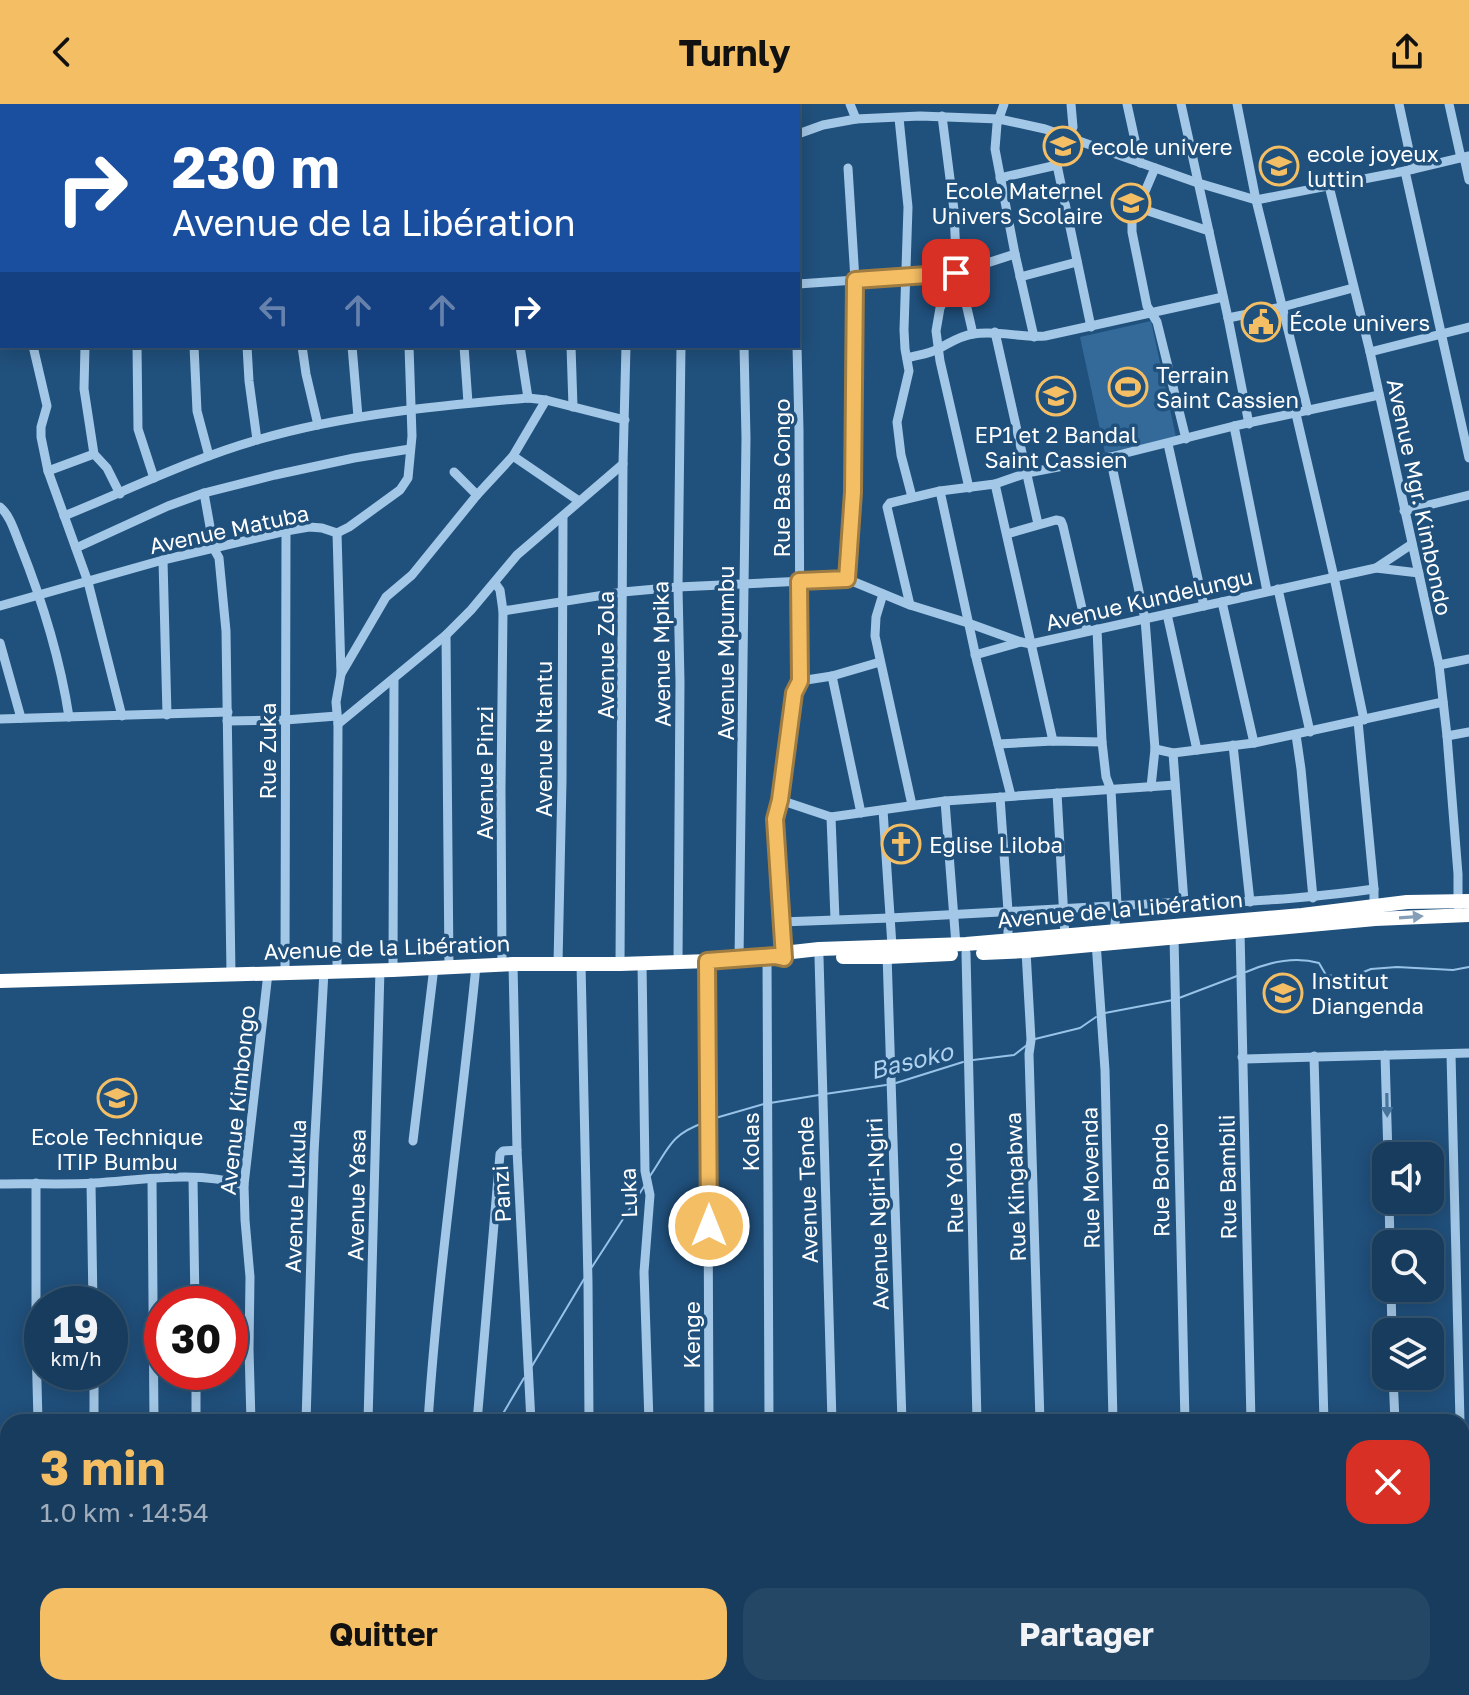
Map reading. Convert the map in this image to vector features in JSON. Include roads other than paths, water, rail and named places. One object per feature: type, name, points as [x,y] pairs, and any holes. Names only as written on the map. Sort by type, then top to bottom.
[{"type":"highway","name":"Avenue de la Libération","points":[[0,981],[508,964],[739,960],[819,949],[1026,951],[1114,933],[1429,900],[1464,908]]},
{"type":"highway","name":"Avenue de la Libération","points":[[961,949],[1008,941],[1065,937],[1174,937],[1411,916],[1464,908]]},
{"type":"highway","name":"Avenue de la Libération","points":[[777,956],[819,957],[889,950]]},
{"type":"street","points":[[850,104],[856,119]]},
{"type":"street","points":[[1004,104],[995,149],[1034,337]]},
{"type":"street","points":[[1071,104],[1073,123],[1070,138],[1057,165],[1091,327]]},
{"type":"street","points":[[1127,104],[1140,163]]},
{"type":"street","points":[[1181,104],[1249,424]]},
{"type":"street","points":[[1237,104],[1256,200],[1308,411]]},
{"type":"street","points":[[1399,104],[1441,334],[1469,458]]},
{"type":"street","points":[[1449,104],[1469,180]]},
{"type":"street","points":[[800,133],[856,119],[942,116],[999,119],[1045,129],[1256,200],[1465,157]]},
{"type":"street","points":[[942,116],[954,210],[957,277],[973,334]]},
{"type":"street","points":[[899,118],[908,207],[904,330],[909,371],[897,422],[901,455],[912,497]]},
{"type":"street","points":[[1000,178],[1057,165]]},
{"type":"street","points":[[503,611],[623,592],[847,579],[853,492],[855,280],[848,168]]},
{"type":"street","points":[[1155,168],[1132,222],[1133,242],[1147,306],[1157,322],[1186,439]]},
{"type":"street","name":"Avenue Mgr. Kimbondo","points":[[1329,186],[1370,352],[1439,665],[1464,874],[1464,908]]},
{"type":"street","points":[[1139,208],[1209,231]]},
{"type":"street","points":[[800,284],[957,277],[1015,254]]},
{"type":"street","points":[[1020,277],[1077,262]]},
{"type":"street","points":[[957,277],[940,308],[937,350],[969,488]]},
{"type":"street","points":[[1228,318],[1353,288]]},
{"type":"street","points":[[907,358],[937,350],[952,340],[973,334],[995,332],[1034,337],[1223,297]]},
{"type":"street","points":[[1370,352],[1469,327]]},
{"type":"street","points":[[995,332],[1038,524]]},
{"type":"street","points":[[33,348],[47,406],[41,437],[48,471],[88,582],[122,716]]},
{"type":"street","points":[[85,348],[85,398],[94,454],[107,468],[120,494]]},
{"type":"street","points":[[137,348],[138,429],[154,478]]},
{"type":"street","points":[[194,348],[197,411],[209,456]]},
{"type":"street","points":[[247,348],[257,440]]},
{"type":"street","points":[[302,348],[318,425]]},
{"type":"street","points":[[352,348],[358,417]]},
{"type":"street","name":"Avenue Matuba","points":[[0,606],[163,560],[286,531],[309,527],[337,533],[349,527],[400,490],[408,478],[412,436],[409,348]]},
{"type":"street","points":[[464,348],[468,403]]},
{"type":"street","points":[[520,348],[528,398]]},
{"type":"street","points":[[571,348],[573,407]]},
{"type":"street","name":"Avenue Zola","points":[[620,964],[626,348]]},
{"type":"street","name":"Avenue Mpika","points":[[678,962],[681,348]]},
{"type":"street","name":"Avenue Mpumbu","points":[[739,960],[746,438],[744,348]]},
{"type":"street","name":"Rue Bas Congo","points":[[781,922],[775,819],[794,693],[800,681],[797,348]]},
{"type":"street","points":[[910,605],[887,507],[890,503],[940,491],[995,484],[1027,473],[1379,395]]},
{"type":"street","points":[[64,516],[209,456],[257,440],[358,417],[528,398],[625,420]]},
{"type":"street","points":[[341,674],[386,597],[412,575],[513,456],[546,400]]},
{"type":"street","points":[[1296,414],[1334,577],[1361,720],[1374,906]]},
{"type":"street","points":[[1234,426],[1310,732]]},
{"type":"street","points":[[1168,444],[1204,606]]},
{"type":"street","points":[[76,548],[204,493],[354,458],[410,449]]},
{"type":"street","points":[[48,471],[94,454]]},
{"type":"street","points":[[513,456],[579,501]]},
{"type":"street","points":[[1110,457],[1145,619],[1155,749],[1151,787]]},
{"type":"street","points":[[0,719],[167,715],[338,720],[394,679],[446,635],[517,555],[623,464]]},
{"type":"street","points":[[454,472],[477,495]]},
{"type":"street","points":[[995,484],[1026,643],[1053,741]]},
{"type":"street","points":[[940,491],[975,655],[1011,796]]},
{"type":"street","points":[[204,493],[224,594],[231,974]]},
{"type":"street","points":[[1404,511],[1469,495]]},
{"type":"street","points":[[0,507],[5,511],[17,538],[39,595],[62,677],[69,717]]},
{"type":"street","name":"Avenue Ntantu","points":[[558,963],[563,516]]},
{"type":"street","points":[[1007,534],[1038,524],[1061,521],[1092,630],[1106,777],[1111,790],[1117,905],[1114,933]]},
{"type":"street","name":"Rue Zuka","points":[[285,972],[286,531]]},
{"type":"street","name":"Avenue Lukula","points":[[306,1414],[315,1123],[330,970],[338,720],[336,702],[341,674],[337,533]]},
{"type":"street","points":[[1376,568],[1412,544]]},
{"type":"street","points":[[163,560],[167,715]]},
{"type":"street","name":"Avenue Kundelungu","points":[[847,579],[910,605],[1026,643],[1376,568],[1419,573]]},
{"type":"street","name":"Avenue Pinzi","points":[[495,583],[500,590],[503,611],[501,789],[508,964]]},
{"type":"street","points":[[883,594],[876,617],[875,636],[912,805]]},
{"type":"street","points":[[1222,602],[1254,743]]},
{"type":"street","points":[[1167,614],[1197,750]]},
{"type":"street","points":[[413,1141],[442,967],[446,635]]},
{"type":"street","points":[[0,643],[21,718]]},
{"type":"street","points":[[975,655],[1026,643]]},
{"type":"street","points":[[1439,665],[1469,659]]},
{"type":"street","points":[[800,681],[832,676],[880,662]]},
{"type":"street","points":[[832,676],[861,813]]},
{"type":"street","name":"Avenue Yasa","points":[[368,1414],[394,679]]},
{"type":"street","points":[[1155,749],[1173,753],[1254,743],[1443,702]]},
{"type":"street","points":[[1447,736],[1469,732]]},
{"type":"street","points":[[1296,735],[1313,898]]},
{"type":"street","points":[[998,744],[1102,742]]},
{"type":"street","points":[[1233,745],[1250,902]]},
{"type":"street","points":[[1173,753],[1184,902]]},
{"type":"street","points":[[780,800],[831,817],[945,801],[1175,785]]},
{"type":"street","points":[[1057,793],[1065,937]]},
{"type":"street","points":[[1000,797],[1008,941]]},
{"type":"street","name":"Rue Yolo","points":[[945,801],[952,915],[961,949],[977,1414]]},
{"type":"street","name":"Avenue Ngiri-Ngiri","points":[[883,810],[890,918],[890,1071],[902,1414]]},
{"type":"street","points":[[831,817],[835,919]]},
{"type":"street","points":[[781,922],[1184,902],[1191,905],[1250,902],[1313,898],[1374,889]]},
{"type":"street","name":"Kolas","points":[[769,1414],[768,1095],[781,922]]},
{"type":"street","name":"Rue Bambili","points":[[1240,931],[1251,1414]]},
{"type":"street","name":"Rue Bondo","points":[[1174,937],[1185,1414]]},
{"type":"street","name":"Rue Movenda","points":[[1096,939],[1105,1070],[1113,1414]]},
{"type":"street","name":"Rue Kingabwa","points":[[1026,951],[1040,1414]]},
{"type":"street","name":"Avenue Tende","points":[[819,957],[832,1414]]},
{"type":"street","name":"Kenge","points":[[707,961],[709,1414]]},
{"type":"street","name":"Luka","points":[[642,963],[645,1171],[650,1195],[644,1272],[649,1414]]},
{"type":"street","name":"Panzi","points":[[508,964],[531,1414]]},
{"type":"street","points":[[581,964],[589,1414]]},
{"type":"street","points":[[428,1414],[433,1339],[476,966]]},
{"type":"street","name":"Avenue Kimbongo","points":[[251,1414],[250,1277],[244,1185],[268,973]]},
{"type":"street","points":[[1242,1057],[1469,1053]]},
{"type":"street","points":[[1451,1054],[1460,1414]]},
{"type":"street","points":[[1385,1055],[1388,1142]]},
{"type":"street","points":[[1314,1056],[1324,1414]]},
{"type":"street","points":[[478,1414],[500,1154],[517,1150]]},
{"type":"street","points":[[193,1178],[195,1286]]},
{"type":"street","points":[[0,1184],[193,1178],[234,1181],[244,1185]]},
{"type":"street","points":[[152,1179],[154,1414]]},
{"type":"street","points":[[36,1183],[38,1414]]},
{"type":"street","points":[[91,1183],[93,1286]]},
{"type":"street","points":[[94,1390],[94,1414]]},
{"type":"street","points":[[196,1390],[196,1414]]},
{"type":"street","points":[[1394,1390],[1395,1414]]},
{"type":"waterway","name":"Basoko","points":[[1246,972],[1291,960],[1319,963],[1326,975],[1349,978],[1371,969],[1453,970],[1469,967]]},
{"type":"waterway","name":"Basoko","points":[[1179,998],[1237,976]]},
{"type":"waterway","name":"Basoko","points":[[1105,1013],[1173,1000]]},
{"type":"waterway","name":"Basoko","points":[[1035,1039],[1080,1028],[1096,1017]]},
{"type":"waterway","name":"Basoko","points":[[973,1060],[1014,1055],[1027,1045]]},
{"type":"waterway","name":"Basoko","points":[[896,1083],[963,1062]]},
{"type":"waterway","name":"Basoko","points":[[825,1094],[886,1085]]},
{"type":"waterway","name":"Basoko","points":[[770,1103],[819,1095]]},
{"type":"waterway","name":"Basoko","points":[[712,1119],[764,1104]]},
{"type":"waterway","name":"Basoko","points":[[650,1176],[677,1138],[703,1123]]},
{"type":"waterway","name":"Basoko","points":[[592,1267],[645,1185]]},
{"type":"waterway","name":"Basoko","points":[[532,1366],[584,1279]]},
{"type":"waterway","name":"Basoko","points":[[503,1414],[524,1378]]},
{"type":"place","name":"ecole univere","points":[[1063,146]]},
{"type":"place","name":"ecole joyeux luttin","points":[[1279,166]]},
{"type":"place","name":"Ecole Maternel Univers Scolaire","points":[[1131,203]]},
{"type":"place","name":"École univers","points":[[1261,322]]},
{"type":"place","name":"Terrain Saint Cassien","points":[[1128,387]]},
{"type":"place","name":"EP1 et 2 Bandal Saint Cassien","points":[[1056,396]]},
{"type":"place","name":"Eglise Liloba","points":[[901,844]]},
{"type":"place","name":"Institut Diangenda","points":[[1283,993]]},
{"type":"place","name":"Ecole Technique ITIP Bumbu","points":[[117,1098]]}]
